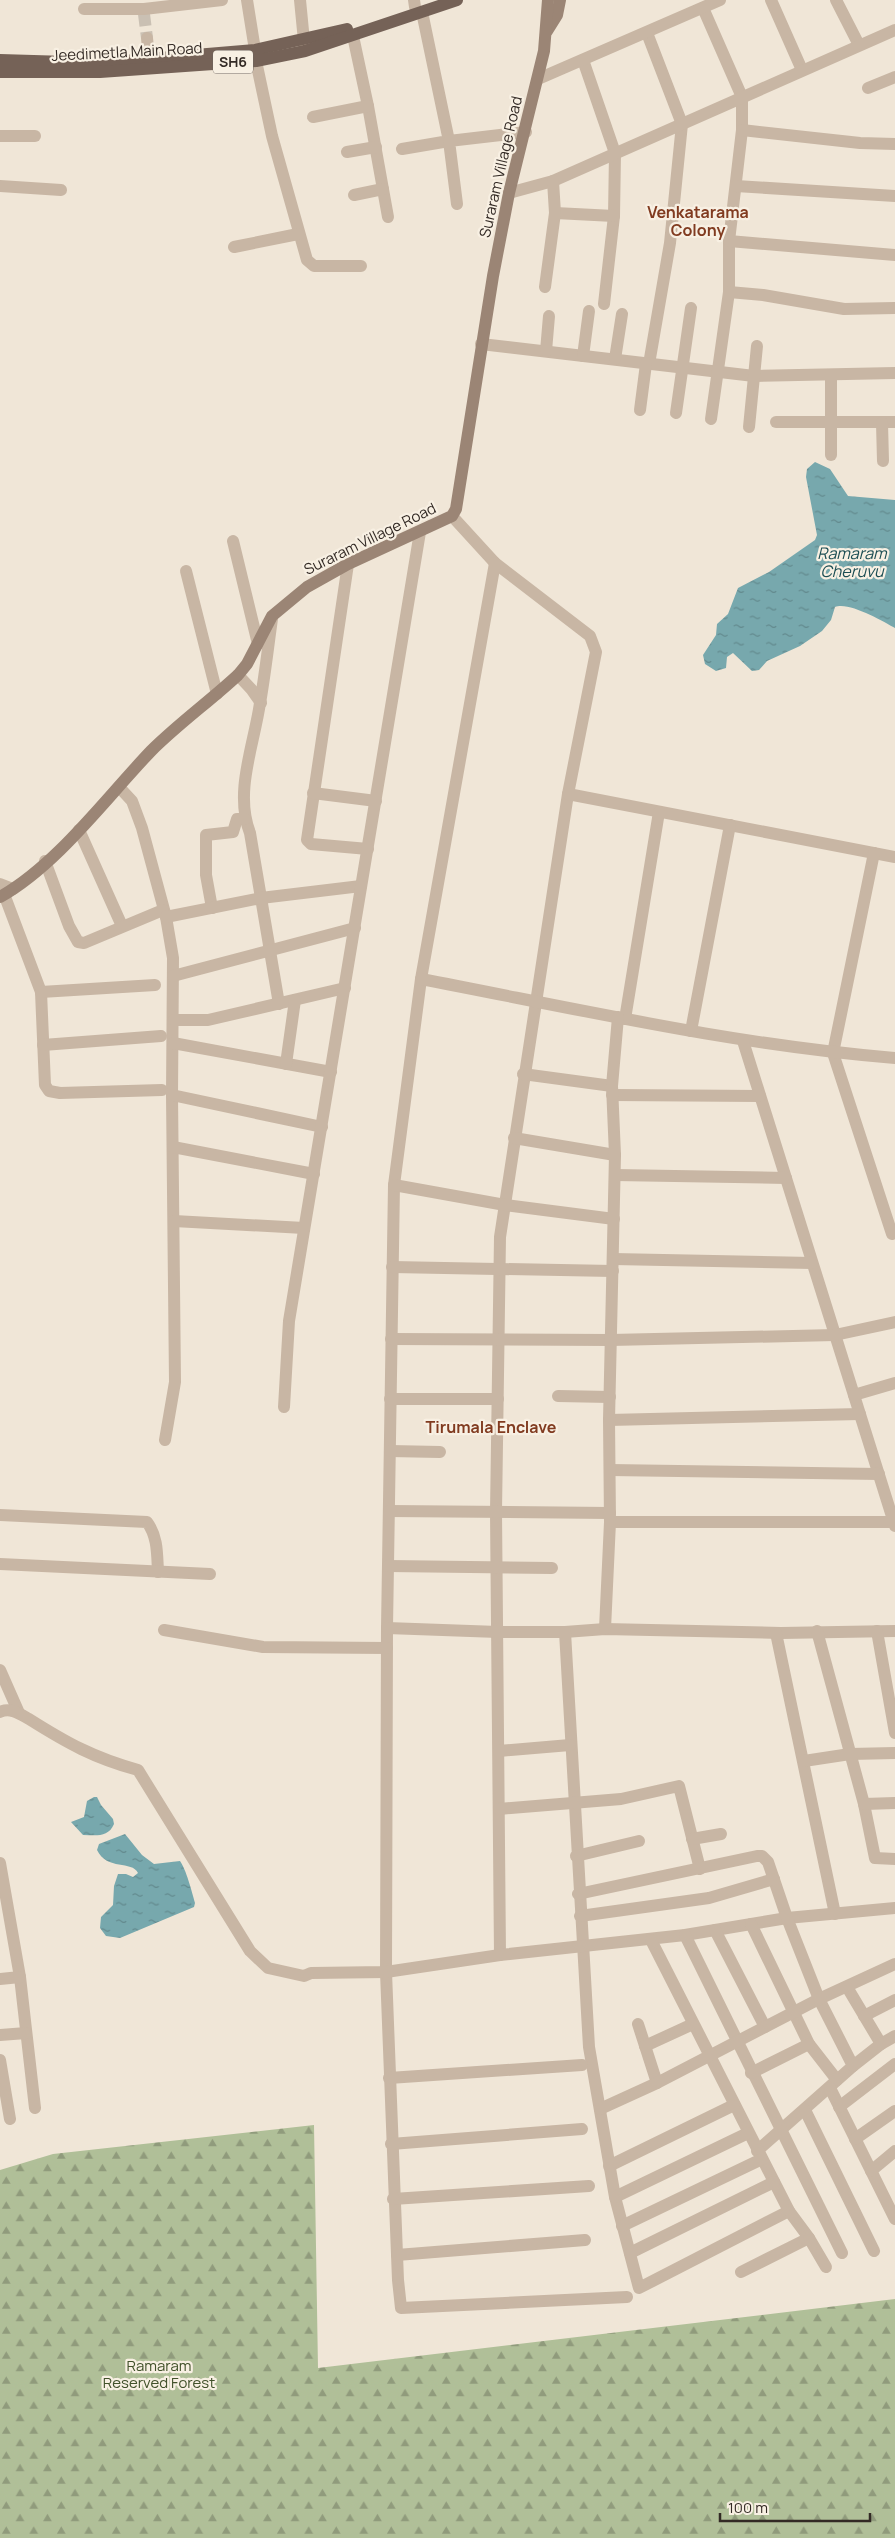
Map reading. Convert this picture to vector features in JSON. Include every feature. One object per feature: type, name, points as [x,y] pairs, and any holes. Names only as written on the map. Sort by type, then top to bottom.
[{"type":"main road","name":"Jeedimetla Main Road","points":[[0,60],[100,63],[149,58],[256,55],[352,28],[434,0]]},
{"type":"main road","name":"Jeedimetla Main Road","points":[[0,72],[100,72],[305,51],[353,36],[417,6],[457,0]]},
{"type":"main road","name":"Suraram Village Road","points":[[4,891],[45,862],[80,830],[152,750],[238,675],[247,664],[272,616],[307,587],[348,564],[452,516],[456,509],[482,344],[509,193],[526,132],[547,31],[545,18],[548,0]]},
{"type":"main road","name":"Suraram Village Road","points":[[547,31],[557,15],[560,0]]},
{"type":"street","points":[[84,9],[144,8],[222,0]]},
{"type":"street","points":[[247,0],[272,136],[298,234],[307,260],[311,264],[361,266]]},
{"type":"street","points":[[300,0],[304,41]]},
{"type":"street","points":[[538,79],[720,0]]},
{"type":"street","points":[[771,0],[802,70]]},
{"type":"street","points":[[836,0],[859,45]]},
{"type":"street","points":[[417,6],[449,141],[457,204]]},
{"type":"street","points":[[703,8],[742,97],[742,130],[729,241],[730,292],[711,419]]},
{"type":"street","points":[[509,193],[553,181],[895,30]]},
{"type":"street","points":[[640,410],[670,243],[682,124],[647,33]]},
{"type":"street","points":[[353,36],[376,147],[388,217]]},
{"type":"street","points":[[147,38],[149,58]]},
{"type":"street","points":[[583,60],[615,154],[614,216],[604,304]]},
{"type":"street","points":[[868,88],[895,76]]},
{"type":"street","points":[[313,117],[368,106]]},
{"type":"street","points":[[742,130],[860,143],[895,144]]},
{"type":"street","points":[[402,149],[449,141],[526,132]]},
{"type":"street","points":[[0,136],[34,136]]},
{"type":"street","points":[[347,152],[376,147]]},
{"type":"street","points":[[545,286],[555,213],[553,181]]},
{"type":"street","points":[[0,186],[61,190]]},
{"type":"street","points":[[736,186],[895,196]]},
{"type":"street","points":[[354,195],[383,189]]},
{"type":"street","points":[[555,213],[614,216]]},
{"type":"street","points":[[234,247],[298,234]]},
{"type":"street","points":[[729,241],[895,255]]},
{"type":"street","points":[[730,292],[763,295],[844,309],[895,308]]},
{"type":"street","points":[[676,413],[691,308]]},
{"type":"street","points":[[583,356],[589,311]]},
{"type":"street","points":[[615,359],[622,314]]},
{"type":"street","points":[[546,350],[549,316]]},
{"type":"street","points":[[482,344],[546,350],[648,364],[684,366],[754,376],[895,373]]},
{"type":"street","points":[[749,427],[756,346]]},
{"type":"street","points":[[831,375],[831,455]]},
{"type":"street","points":[[776,422],[831,424],[895,422]]},
{"type":"street","points":[[882,423],[884,461]]},
{"type":"street","points":[[452,516],[495,563],[590,636],[596,652],[568,794],[523,1074],[500,1237],[496,1512],[500,1954]]},
{"type":"street","points":[[284,1407],[289,1321],[420,532]]},
{"type":"street","points":[[233,542],[258,644]]},
{"type":"street","points":[[495,563],[421,979],[394,1185],[387,1628],[386,1972],[393,2199],[401,2308],[627,2297]]},
{"type":"street","points":[[348,564],[313,793],[308,843],[368,848]]},
{"type":"street","points":[[186,571],[217,694]]},
{"type":"street","points":[[272,616],[260,703],[244,790],[245,819],[250,833],[279,1004]]},
{"type":"street","points":[[238,675],[252,690],[260,703]]},
{"type":"street","points":[[119,787],[132,802],[142,828],[164,913],[173,958],[173,1043],[167,1093],[173,1147],[175,1382],[165,1440]]},
{"type":"street","points":[[313,793],[376,801]]},
{"type":"street","points":[[568,794],[895,857]]},
{"type":"street","points":[[605,1629],[610,1518],[610,1397],[615,1155],[612,1090],[622,1018],[659,812]]},
{"type":"street","points":[[212,908],[206,875],[206,835],[233,832],[237,819],[245,819]]},
{"type":"street","points":[[691,1031],[730,825]]},
{"type":"street","points":[[80,830],[122,926]]},
{"type":"street","points":[[874,853],[833,1053],[892,1234]]},
{"type":"street","points":[[45,862],[69,926],[78,942],[84,943],[122,926],[164,913],[212,908],[261,898],[362,886]]},
{"type":"street","points":[[4,891],[41,992],[45,1085],[50,1091],[60,1093],[167,1093],[322,1127]]},
{"type":"street","points":[[174,976],[355,928]]},
{"type":"street","points":[[421,979],[742,1041],[833,1053],[895,1058]]},
{"type":"street","points":[[41,992],[155,985]]},
{"type":"street","points":[[174,1020],[208,1020],[345,988]]},
{"type":"street","points":[[286,1064],[295,1000]]},
{"type":"street","points":[[43,1045],[161,1036]]},
{"type":"street","points":[[389,1511],[496,1512],[610,1518],[894,1524],[890,1495],[879,1474],[742,1041]]},
{"type":"street","points":[[173,1043],[331,1072]]},
{"type":"street","points":[[523,1074],[612,1090],[760,1096]]},
{"type":"street","points":[[514,1138],[615,1155]]},
{"type":"street","points":[[173,1147],[314,1174]]},
{"type":"street","points":[[614,1175],[786,1178]]},
{"type":"street","points":[[394,1185],[504,1205],[614,1219]]},
{"type":"street","points":[[174,1222],[304,1228]]},
{"type":"street","points":[[392,1267],[500,1270],[613,1265],[812,1263]]},
{"type":"street","points":[[391,1339],[611,1340],[835,1335],[895,1322]]},
{"type":"street","points":[[854,1395],[895,1382]]},
{"type":"street","points":[[558,1396],[610,1397]]},
{"type":"street","points":[[390,1399],[498,1399]]},
{"type":"street","points":[[610,1420],[860,1414]]},
{"type":"street","points":[[390,1451],[440,1452]]},
{"type":"street","points":[[610,1470],[879,1474]]},
{"type":"street","points":[[0,1515],[148,1522],[153,1530],[156,1543],[158,1572]]},
{"type":"street","points":[[0,1564],[210,1574]]},
{"type":"street","points":[[388,1566],[552,1568]]},
{"type":"street","points":[[387,1628],[498,1632],[564,1632],[605,1629],[776,1633],[895,1631]]},
{"type":"street","points":[[164,1630],[263,1647],[387,1648]]},
{"type":"street","points":[[817,1631],[864,1804],[875,1858],[895,1859]]},
{"type":"street","points":[[878,1631],[892,1700],[895,1733]]},
{"type":"street","points":[[564,1632],[578,1894],[589,2047],[615,2196],[640,2288],[789,2211]]},
{"type":"street","points":[[776,1633],[835,1914]]},
{"type":"street","points":[[0,1670],[19,1713]]},
{"type":"street","points":[[0,1712],[6,1710],[19,1713],[74,1748],[107,1762],[138,1770],[250,1951],[268,1968],[304,1976],[311,1973],[386,1972],[500,1954],[651,1940],[787,1918],[895,1908]]},
{"type":"street","points":[[498,1751],[570,1745]]},
{"type":"street","points":[[804,1761],[850,1754],[895,1753]]},
{"type":"street","points":[[499,1809],[621,1799],[679,1786],[700,1868]]},
{"type":"street","points":[[864,1804],[895,1803]]},
{"type":"street","points":[[692,1839],[721,1834]]},
{"type":"street","points":[[576,1856],[639,1841]]},
{"type":"street","points":[[578,1894],[762,1856],[768,1862],[787,1918],[819,1999],[854,2066]]},
{"type":"street","points":[[0,1863],[20,1977],[35,2108]]},
{"type":"street","points":[[580,1916],[709,1898],[774,1879]]},
{"type":"street","points":[[752,1924],[809,2044],[834,2084],[839,2107],[855,2140],[871,2171],[890,2195],[895,2219]]},
{"type":"street","points":[[715,1930],[765,2027]]},
{"type":"street","points":[[685,1935],[751,2073],[842,2253]]},
{"type":"street","points":[[651,1940],[759,2155],[789,2211],[809,2238],[826,2267]]},
{"type":"street","points":[[600,2109],[657,2083],[819,1999],[895,1964]]},
{"type":"street","points":[[0,1978],[20,1977]]},
{"type":"street","points":[[847,1987],[881,2044]]},
{"type":"street","points":[[864,2016],[895,2000]]},
{"type":"street","points":[[638,2024],[657,2083]]},
{"type":"street","points":[[645,2046],[693,2024]]},
{"type":"street","points":[[0,2034],[26,2033]]},
{"type":"street","points":[[622,2226],[759,2155],[781,2132],[854,2066],[881,2044],[895,2037]]},
{"type":"street","points":[[751,2073],[809,2044]]},
{"type":"street","points":[[0,2060],[10,2119]]},
{"type":"street","points":[[839,2107],[895,2064]]},
{"type":"street","points":[[389,2078],[582,2065]]},
{"type":"street","points":[[609,2166],[734,2105]]},
{"type":"street","points":[[805,2110],[874,2251]]},
{"type":"street","points":[[855,2140],[895,2111]]},
{"type":"street","points":[[391,2144],[582,2129]]},
{"type":"street","points":[[615,2196],[748,2133]]},
{"type":"street","points":[[871,2171],[895,2152]]},
{"type":"street","points":[[630,2253],[774,2182]]},
{"type":"street","points":[[393,2199],[589,2186]]},
{"type":"street","points":[[741,2272],[809,2238]]},
{"type":"street","points":[[397,2255],[585,2240]]},
{"type":"green space","name":"Ramaram Reserved Forest","points":[[314,2125],[318,2368],[895,2299],[895,2538],[0,2538],[0,2170],[53,2154]]},
{"type":"water","name":"Ramaram Cheruvu","points":[[815,462],[830,469],[848,496],[895,500],[895,628],[857,609],[841,606],[835,607],[831,620],[822,631],[800,646],[767,661],[759,670],[752,671],[733,653],[727,657],[726,668],[716,671],[705,664],[703,655],[716,635],[717,624],[728,614],[738,588],[769,572],[815,540],[817,535],[806,477],[807,469]]},
{"type":"water","points":[[97,1797],[113,1819],[114,1824],[105,1834],[83,1835],[71,1822],[84,1817],[87,1801]]},
{"type":"water","points":[[125,1834],[142,1855],[154,1864],[180,1861],[187,1875],[195,1903],[194,1907],[120,1938],[106,1936],[100,1928],[101,1917],[113,1905],[114,1886],[118,1874],[126,1874],[133,1877],[138,1873],[130,1867],[107,1861],[97,1850],[99,1844]]},
{"type":"tunnel","points":[[144,14],[147,38]]},
{"type":"district","name":"Venkatarama Colony","points":[[698,221]]},
{"type":"district","name":"Tirumala Enclave","points":[[491,1427]]}]
